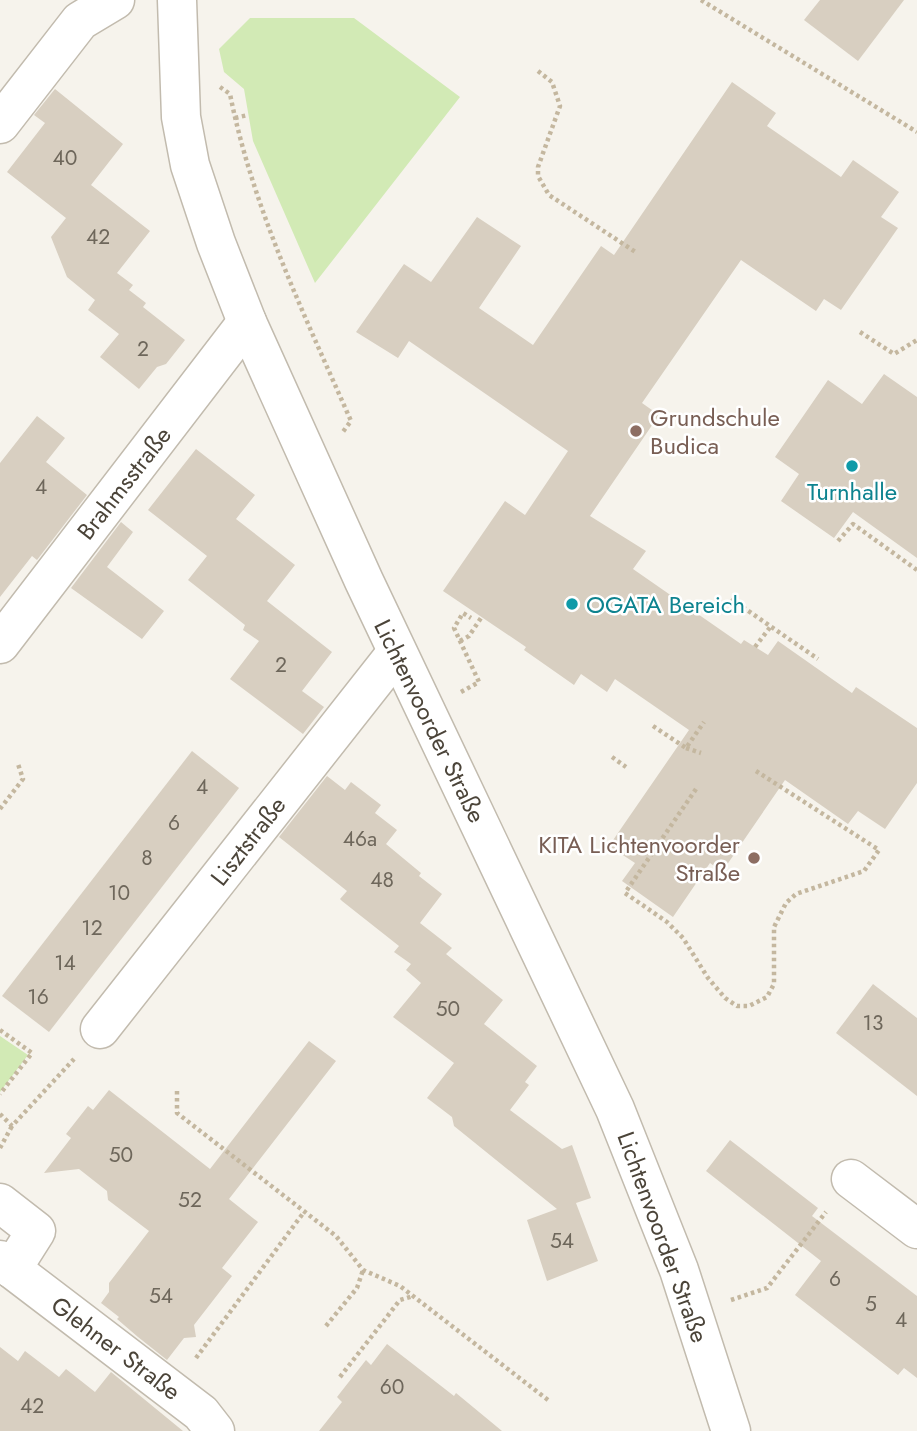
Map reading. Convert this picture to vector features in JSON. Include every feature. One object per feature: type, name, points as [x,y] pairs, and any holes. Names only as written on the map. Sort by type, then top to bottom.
[{"type":"street","points":[[0,124],[80,21],[115,0]]},
{"type":"street","name":"Lichtenvoorder Straße","points":[[177,0],[181,117],[190,166],[216,243],[247,322],[313,470],[615,1109],[693,1312],[731,1431]]},
{"type":"street","name":"Brahmsstraße","points":[[0,644],[247,322]]},
{"type":"street","name":"Lisztstraße","points":[[100,1029],[397,652]]},
{"type":"street","points":[[851,1179],[917,1229]]},
{"type":"street","name":"Glehner Straße","points":[[0,1203],[36,1231],[6,1265],[171,1389],[201,1413],[215,1431]]},
{"type":"path","points":[[701,0],[917,132]]},
{"type":"path","points":[[179,60],[230,94],[244,157],[273,242],[351,421],[313,470]]},
{"type":"path","points":[[538,71],[552,82],[561,106],[538,167],[538,176],[549,195],[637,253]]},
{"type":"path","points":[[235,118],[248,115]]},
{"type":"path","points":[[860,332],[894,354],[917,340]]},
{"type":"path","points":[[838,541],[853,524],[917,570]]},
{"type":"path","points":[[731,599],[818,659]]},
{"type":"path","points":[[425,711],[479,682],[454,628],[463,613],[471,618]]},
{"type":"path","points":[[460,641],[469,636],[481,618]]},
{"type":"path","points":[[755,647],[771,626]]},
{"type":"path","points":[[686,748],[704,722]]},
{"type":"path","points":[[653,726],[686,748],[701,753]]},
{"type":"path","points":[[612,757],[626,767]]},
{"type":"path","points":[[0,809],[23,779],[18,764]]},
{"type":"path","points":[[696,789],[625,892],[667,922],[683,938],[708,978],[725,998],[737,1006],[748,1006],[767,997],[774,984],[774,927],[786,903],[796,894],[864,871],[879,850],[756,771]]},
{"type":"path","points":[[0,1148],[12,1126],[100,1029]]},
{"type":"path","points":[[0,1030],[32,1053],[0,1094]]},
{"type":"path","points":[[177,1091],[177,1113],[336,1236],[363,1270],[400,1286],[548,1401]]},
{"type":"path","points":[[0,1114],[12,1126]]},
{"type":"path","points":[[693,1312],[766,1288],[851,1179]]},
{"type":"path","points":[[171,1389],[304,1212]]},
{"type":"path","points":[[326,1326],[357,1288],[363,1270]]},
{"type":"path","points":[[340,1377],[400,1300],[414,1296]]},
{"type":"green space","points":[[250,18],[354,18],[460,97],[315,283],[253,141],[244,89],[224,72],[219,49]]},
{"type":"green space","points":[[0,1036],[28,1055],[0,1092]]},
{"type":"building","points":[[820,0],[904,0],[858,61],[804,20]]},
{"type":"building","points":[[732,82],[776,113],[767,126],[841,177],[853,160],[899,192],[881,217],[898,228],[841,310],[824,299],[816,311],[741,260],[642,403],[659,415],[590,516],[646,551],[633,569],[741,644],[744,640],[768,655],[778,641],[852,693],[856,687],[917,728],[917,783],[885,829],[858,811],[848,824],[785,780],[722,872],[710,863],[673,917],[622,881],[635,863],[609,846],[689,730],[615,679],[607,692],[581,674],[574,685],[524,650],[526,647],[443,591],[505,501],[525,515],[568,451],[409,341],[398,358],[356,332],[404,264],[431,282],[477,217],[521,246],[479,308],[533,345],[601,246],[614,255]]},
{"type":"building","points":[[55,89],[123,144],[91,185],[150,231],[117,273],[133,285],[129,290],[146,303],[143,307],[185,340],[166,364],[157,367],[139,389],[100,357],[119,334],[88,310],[95,300],[67,277],[51,237],[66,218],[7,172],[45,123],[34,115]]},
{"type":"building","name":"Turnhalle","points":[[884,374],[917,397],[917,558],[853,512],[834,538],[781,501],[799,474],[775,457],[828,380],[862,404]]},
{"type":"building","points":[[37,416],[65,438],[46,462],[87,495],[37,560],[32,556],[0,597],[0,463]]},
{"type":"building","points":[[196,449],[255,495],[236,519],[295,565],[267,601],[332,652],[302,691],[324,707],[303,734],[230,679],[259,641],[243,630],[245,625],[188,580],[207,556],[148,510]]},
{"type":"building","points":[[121,522],[133,532],[107,567],[164,611],[142,639],[71,588]]},
{"type":"building","points":[[192,751],[239,788],[49,1032],[2,996]]},
{"type":"building","points":[[327,776],[345,790],[351,782],[381,805],[375,813],[397,830],[386,844],[442,894],[420,923],[452,948],[446,954],[503,1000],[484,1024],[537,1066],[525,1082],[529,1085],[510,1110],[562,1149],[572,1145],[591,1198],[576,1203],[598,1261],[547,1281],[527,1220],[557,1209],[454,1126],[452,1117],[427,1098],[454,1063],[393,1017],[421,983],[406,970],[411,964],[394,952],[399,946],[340,899],[347,891],[279,837]]},
{"type":"building","points":[[873,984],[917,1018],[917,1096],[836,1033]]},
{"type":"building","points":[[309,1041],[336,1061],[229,1199],[258,1222],[222,1268],[232,1276],[194,1325],[196,1337],[184,1338],[167,1360],[101,1303],[109,1292],[109,1283],[149,1231],[108,1200],[107,1191],[79,1169],[44,1173],[71,1138],[66,1134],[88,1106],[93,1110],[109,1090],[210,1169]]},
{"type":"building","points":[[730,1140],[818,1208],[812,1216],[917,1296],[917,1378],[904,1368],[898,1375],[795,1295],[821,1261],[706,1171]]},
{"type":"building","points":[[387,1344],[454,1396],[456,1393],[502,1431],[319,1431],[342,1402],[337,1397],[366,1360],[371,1365]]},
{"type":"building","points":[[0,1347],[18,1361],[25,1351],[59,1377],[66,1369],[95,1392],[111,1372],[183,1431],[0,1431]]},
{"type":"place","name":"Grundschule Budica","points":[[636,431]]},
{"type":"place","name":"Turnhalle","points":[[852,466]]},
{"type":"place","name":"OGATA Bereich","points":[[572,604]]},
{"type":"place","name":"KITA Lichtenvoorder Straße","points":[[754,858]]}]
